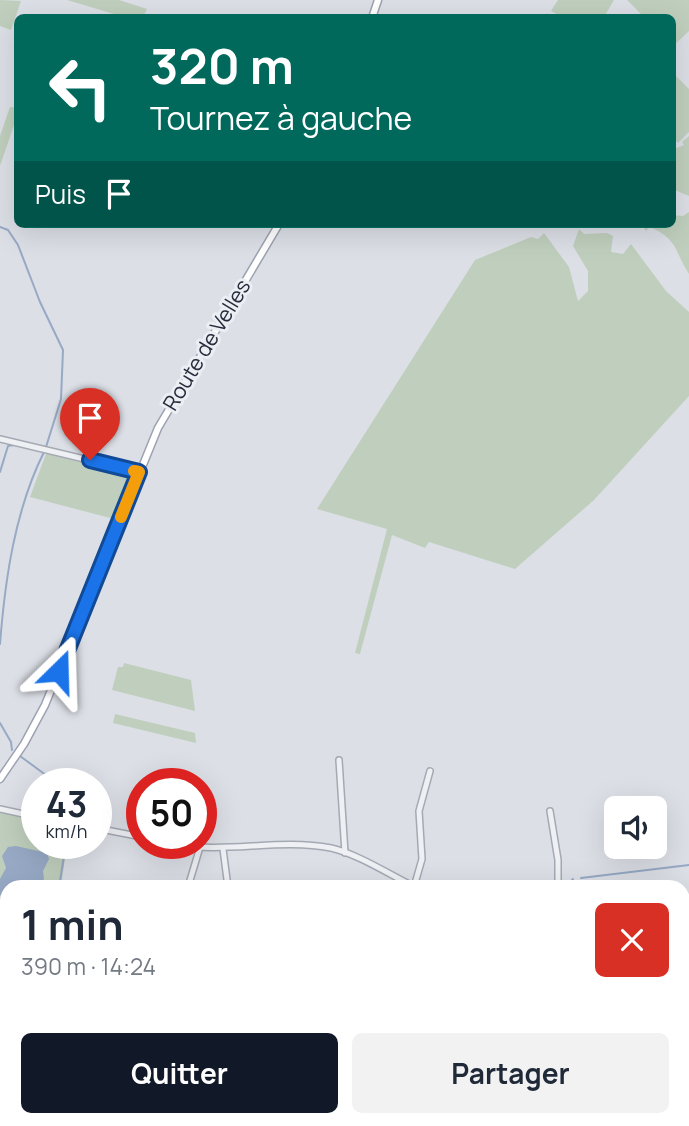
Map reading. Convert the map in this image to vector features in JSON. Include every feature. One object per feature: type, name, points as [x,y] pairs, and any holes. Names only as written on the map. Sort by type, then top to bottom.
[{"type":"main road","name":"Route de Velles","points":[[0,779],[24,744],[45,705],[139,470],[171,403],[277,228]]},
{"type":"street","points":[[0,439],[139,470]]},
{"type":"street","points":[[339,760],[345,853]]},
{"type":"street","points":[[417,880],[422,859],[419,811],[430,771]]},
{"type":"street","points":[[0,807],[21,813]]},
{"type":"street","points":[[550,811],[558,860],[558,880]]},
{"type":"street","points":[[217,848],[298,845],[328,848],[345,853],[401,880]]},
{"type":"street","points":[[223,849],[228,880]]},
{"type":"street","points":[[190,880],[197,859]]},
{"type":"green space","points":[[0,0],[21,1],[17,14],[14,14],[11,30],[0,26]]},
{"type":"green space","points":[[67,0],[119,0],[147,9],[144,14],[114,14]]},
{"type":"green space","points":[[558,0],[614,0],[606,14],[557,14],[551,11]]},
{"type":"green space","points":[[627,0],[689,0],[689,31],[676,43],[676,14],[641,14]]},
{"type":"green space","points":[[676,76],[689,89],[689,132],[678,143]]},
{"type":"green space","points":[[10,107],[14,108],[14,125],[0,166],[0,136]]},
{"type":"green space","points":[[689,136],[689,196],[676,191],[676,148],[684,145],[682,142]]},
{"type":"green space","points":[[689,212],[689,274],[671,242],[652,228],[676,228],[676,215],[683,216]]},
{"type":"green space","points":[[579,229],[584,234],[607,233],[613,236],[611,252],[623,254],[631,244],[666,291],[689,312],[689,396],[594,500],[515,569],[429,542],[425,548],[392,535],[360,654],[355,653],[387,529],[317,509],[475,260],[531,237],[538,239],[544,233],[569,267],[578,301],[588,291],[588,271],[573,246]]},
{"type":"green space","points":[[47,451],[133,472],[114,519],[30,497]]},
{"type":"green space","points":[[124,663],[191,680],[195,711],[112,690],[118,667],[123,667]]},
{"type":"green space","points":[[115,714],[195,733],[196,743],[113,723]]},
{"type":"green space","points":[[0,812],[21,816],[21,859],[65,859],[62,880],[0,880]]},
{"type":"water","points":[[16,846],[21,847],[21,859],[49,859],[43,871],[44,879],[0,880],[6,868],[2,856],[8,847]]},
{"type":"waterway","points":[[0,227],[8,230],[18,245],[40,302],[63,350],[61,399],[46,447]]},
{"type":"waterway","points":[[0,472],[8,446],[14,445]]},
{"type":"waterway","points":[[0,644],[13,545],[26,497],[44,452]]},
{"type":"waterway","points":[[0,723],[11,742],[12,750]]},
{"type":"waterway","points":[[20,756],[36,768]]},
{"type":"waterway","points":[[60,880],[64,859]]},
{"type":"waterway","points":[[581,878],[689,865]]},
{"type":"slow traffic","points":[[121,517],[139,472],[134,471]]},
{"type":"route","points":[[59,671],[139,472],[90,460]]}]
